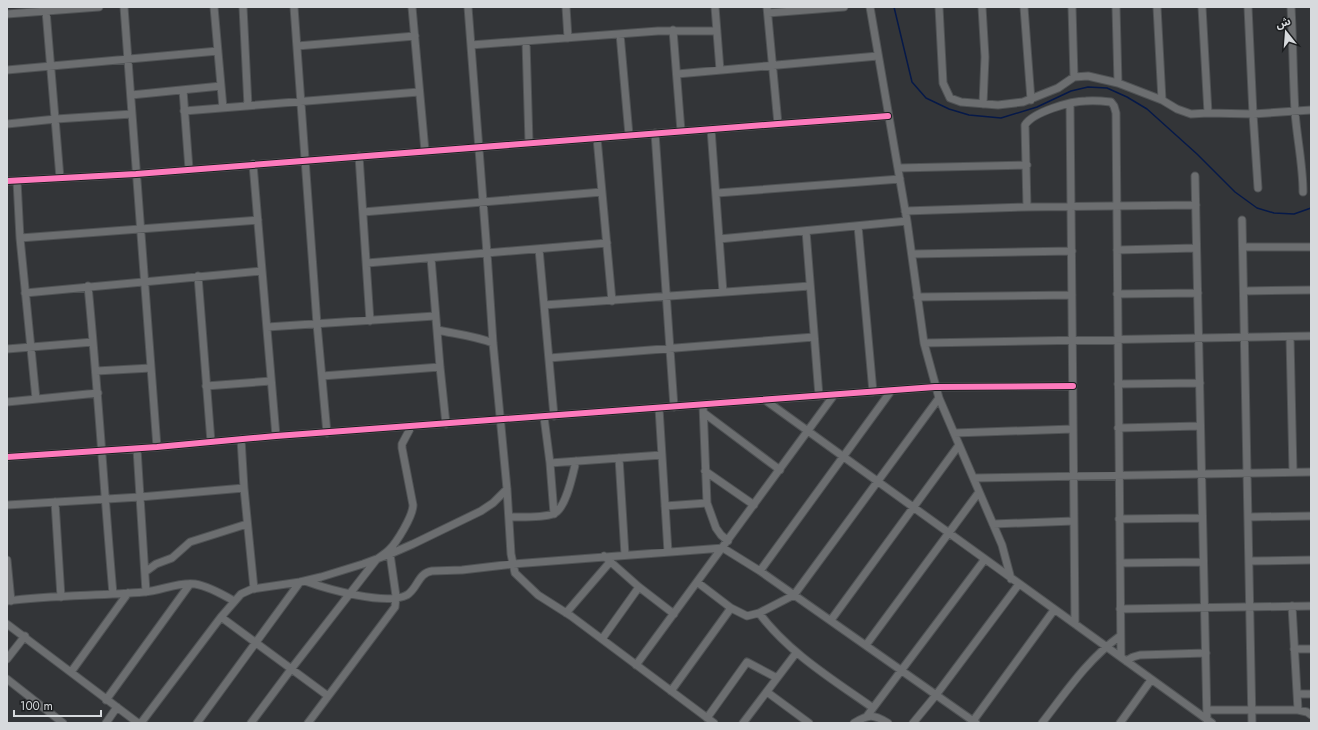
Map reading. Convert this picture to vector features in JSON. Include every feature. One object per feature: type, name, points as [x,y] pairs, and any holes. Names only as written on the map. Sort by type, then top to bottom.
[{"type":"street","points":[[7,14],[99,7]]},
{"type":"street","points":[[124,7],[139,229],[145,281],[157,447]]},
{"type":"street","points":[[214,7],[224,108]]},
{"type":"street","points":[[243,7],[248,106]]},
{"type":"street","points":[[294,7],[317,324],[327,433]]},
{"type":"street","points":[[412,7],[425,151]]},
{"type":"street","points":[[468,7],[493,343],[507,489],[510,550],[515,573],[538,594],[602,639],[714,723]]},
{"type":"street","points":[[566,7],[568,38]]},
{"type":"street","points":[[715,7],[720,70]]},
{"type":"street","points":[[778,124],[768,10],[844,7]]},
{"type":"street","points":[[870,7],[888,116],[906,211],[924,343],[939,398],[1002,545],[1011,579]]},
{"type":"street","points":[[939,7],[943,83],[950,98],[961,102],[998,105],[1023,102],[1058,88],[1074,77],[1088,76],[1118,83],[1162,100],[1182,112],[1191,114],[1253,114],[1311,110]]},
{"type":"street","points":[[982,7],[985,57],[983,104]]},
{"type":"street","points":[[1024,7],[1030,100]]},
{"type":"street","points":[[1072,7],[1074,77]]},
{"type":"street","points":[[1116,7],[1118,83]]},
{"type":"street","points":[[1157,7],[1162,100]]},
{"type":"street","points":[[1202,7],[1208,113]]},
{"type":"street","points":[[1248,7],[1258,188]]},
{"type":"street","points":[[1291,7],[1295,111],[1303,170],[1303,192]]},
{"type":"street","points":[[46,11],[60,178]]},
{"type":"street","points":[[470,45],[673,30],[717,30]]},
{"type":"street","points":[[673,30],[681,131]]},
{"type":"street","points":[[620,34],[629,135]]},
{"type":"street","points":[[297,46],[415,36]]},
{"type":"street","points":[[526,41],[529,143]]},
{"type":"street","points":[[7,70],[218,51]]},
{"type":"street","points":[[677,74],[878,56]]},
{"type":"street","points":[[131,95],[221,86]]},
{"type":"street","points":[[183,90],[189,169]]},
{"type":"street","points":[[184,111],[420,92]]},
{"type":"street","points":[[1027,207],[1025,125],[1028,120],[1033,116],[1070,103],[1086,101],[1111,102],[1116,113],[1120,636],[1123,659]]},
{"type":"street","points":[[1070,103],[1075,624]]},
{"type":"street","points":[[7,124],[132,114]]},
{"type":"street","points":[[7,181],[136,174],[888,116]]},
{"type":"street","points":[[711,129],[723,292]]},
{"type":"street","points":[[655,133],[674,407]]},
{"type":"street","points":[[597,138],[612,300]]},
{"type":"street","points":[[359,156],[370,321]]},
{"type":"street","points":[[253,164],[276,436]]},
{"type":"street","points":[[898,168],[1027,165]]},
{"type":"street","points":[[1195,176],[1204,608],[1207,710],[1210,721]]},
{"type":"street","points":[[716,193],[900,179]]},
{"type":"street","points":[[17,181],[20,238],[36,399]]},
{"type":"street","points":[[363,212],[602,192]]},
{"type":"street","points":[[906,211],[1027,207],[1196,205]]},
{"type":"street","points":[[20,238],[258,220]]},
{"type":"street","points":[[1242,220],[1252,723]]},
{"type":"street","points":[[719,239],[907,221]]},
{"type":"street","points":[[858,226],[873,392]]},
{"type":"street","points":[[806,231],[819,396]]},
{"type":"street","points":[[367,263],[606,243]]},
{"type":"street","points":[[1243,247],[1311,247]]},
{"type":"street","points":[[1117,250],[1196,248]]},
{"type":"street","points":[[539,249],[554,416]]},
{"type":"street","points":[[912,254],[1072,251]]},
{"type":"street","points":[[432,258],[435,316],[446,424]]},
{"type":"street","points":[[25,293],[262,271]]},
{"type":"street","points":[[198,276],[210,442]]},
{"type":"street","points":[[88,286],[98,393],[101,451],[113,594]]},
{"type":"street","points":[[544,305],[810,286]]},
{"type":"street","points":[[1244,291],[1311,290]]},
{"type":"street","points":[[1117,294],[1198,293]]},
{"type":"street","points":[[917,297],[1072,295]]},
{"type":"street","points":[[267,327],[435,316]]},
{"type":"street","points":[[437,330],[467,335],[493,343]]},
{"type":"street","points":[[924,343],[1311,336]]},
{"type":"street","points":[[548,358],[814,337]]},
{"type":"street","points":[[1290,337],[1293,472]]},
{"type":"street","points":[[7,349],[93,342]]},
{"type":"street","points":[[322,376],[440,367]]},
{"type":"street","points":[[96,371],[151,368]]},
{"type":"street","points":[[206,386],[271,381]]},
{"type":"street","points":[[1118,384],[1200,383]]},
{"type":"street","points":[[7,457],[137,449],[276,436],[935,387],[1073,386]]},
{"type":"street","points":[[760,571],[891,391]]},
{"type":"street","points":[[7,402],[98,393]]},
{"type":"street","points":[[636,665],[834,395]]},
{"type":"street","points":[[697,582],[732,608],[747,616],[758,613],[794,595],[939,398]]},
{"type":"street","points":[[765,400],[1151,680],[1210,721]]},
{"type":"street","points":[[703,405],[707,503],[716,528],[728,541]]},
{"type":"street","points":[[659,408],[668,552]]},
{"type":"street","points":[[704,413],[780,470]]},
{"type":"street","points":[[544,417],[550,463],[554,514]]},
{"type":"street","points":[[1118,428],[1200,426]]},
{"type":"street","points":[[252,723],[292,668],[376,560],[392,546],[413,509],[402,448],[402,444],[411,427]]},
{"type":"street","points":[[954,433],[1073,429]]},
{"type":"street","points":[[241,439],[247,524],[254,589]]},
{"type":"street","points":[[830,620],[959,445]]},
{"type":"street","points":[[137,449],[146,592]]},
{"type":"street","points":[[550,463],[662,455]]},
{"type":"street","points":[[619,458],[625,555]]},
{"type":"street","points":[[509,517],[554,514],[560,509],[568,493],[576,461]]},
{"type":"street","points":[[705,471],[754,505]]},
{"type":"street","points":[[974,478],[1311,472]]},
{"type":"street","points":[[7,505],[140,497],[244,488]]},
{"type":"street","points":[[142,723],[220,617],[241,594],[254,589],[302,582],[376,560],[481,511],[507,489]]},
{"type":"street","points":[[866,645],[979,492]]},
{"type":"street","points":[[55,502],[61,597]]},
{"type":"street","points":[[665,506],[707,503]]},
{"type":"street","points":[[1248,516],[1311,516]]},
{"type":"street","points":[[1119,519],[1202,518]]},
{"type":"street","points":[[993,524],[1074,522]]},
{"type":"street","points":[[145,572],[156,564],[172,558],[187,544],[196,539],[247,524]]},
{"type":"street","points":[[302,582],[350,594],[396,599],[409,594],[422,575],[428,571],[462,570],[604,556],[723,548],[760,571],[975,722],[1054,610]]},
{"type":"street","points":[[308,723],[395,605],[396,599],[390,554]]},
{"type":"street","points":[[604,556],[638,587],[674,614]]},
{"type":"street","points":[[854,723],[867,716],[984,559]]},
{"type":"street","points":[[7,560],[9,601],[146,592],[175,585],[190,584],[199,585],[212,590],[234,601]]},
{"type":"street","points":[[1249,561],[1311,560]]},
{"type":"street","points":[[566,613],[610,562]]},
{"type":"street","points":[[1120,563],[1203,562]]},
{"type":"street","points":[[197,723],[255,643],[302,582]]},
{"type":"street","points":[[106,700],[190,584]]},
{"type":"street","points":[[913,723],[936,695],[1019,584]]},
{"type":"street","points":[[602,639],[638,587]]},
{"type":"street","points":[[71,672],[128,593]]},
{"type":"street","points":[[1292,606],[1298,710]]},
{"type":"street","points":[[1120,609],[1311,606]]},
{"type":"street","points":[[671,691],[732,608]]},
{"type":"street","points":[[758,613],[772,630],[796,653],[873,708]]},
{"type":"street","points":[[220,617],[292,668],[328,696]]},
{"type":"street","points":[[7,624],[25,636],[106,700],[138,723]]},
{"type":"street","points":[[7,659],[25,636]]},
{"type":"street","points":[[1042,723],[1082,672],[1106,647],[1120,636]]},
{"type":"street","points":[[1294,649],[1311,649]]},
{"type":"street","points":[[743,723],[796,653]]},
{"type":"street","points":[[1123,659],[1140,655],[1206,653]]},
{"type":"street","points":[[707,718],[747,662],[777,678]]},
{"type":"street","points":[[7,679],[63,723]]},
{"type":"street","points":[[1120,723],[1151,680]]},
{"type":"street","points":[[767,692],[809,723]]},
{"type":"street","points":[[1297,694],[1311,694]]},
{"type":"street","points":[[106,723],[117,707]]},
{"type":"street","points":[[1207,710],[1298,710],[1307,712],[1311,715]]},
{"type":"street","points":[[867,716],[876,716],[888,723]]},
{"type":"waterway","points":[[894,7],[912,82],[926,98],[949,109],[969,115],[1001,118],[1037,107],[1071,91],[1088,87],[1107,88],[1127,97],[1147,109],[1197,154],[1235,192],[1257,208],[1274,213],[1294,214],[1311,208]]},
{"type":"cycle path","points":[[7,181],[136,174],[888,116]]},
{"type":"cycle path","points":[[7,457],[157,447],[276,436],[935,387],[1073,386]]}]
